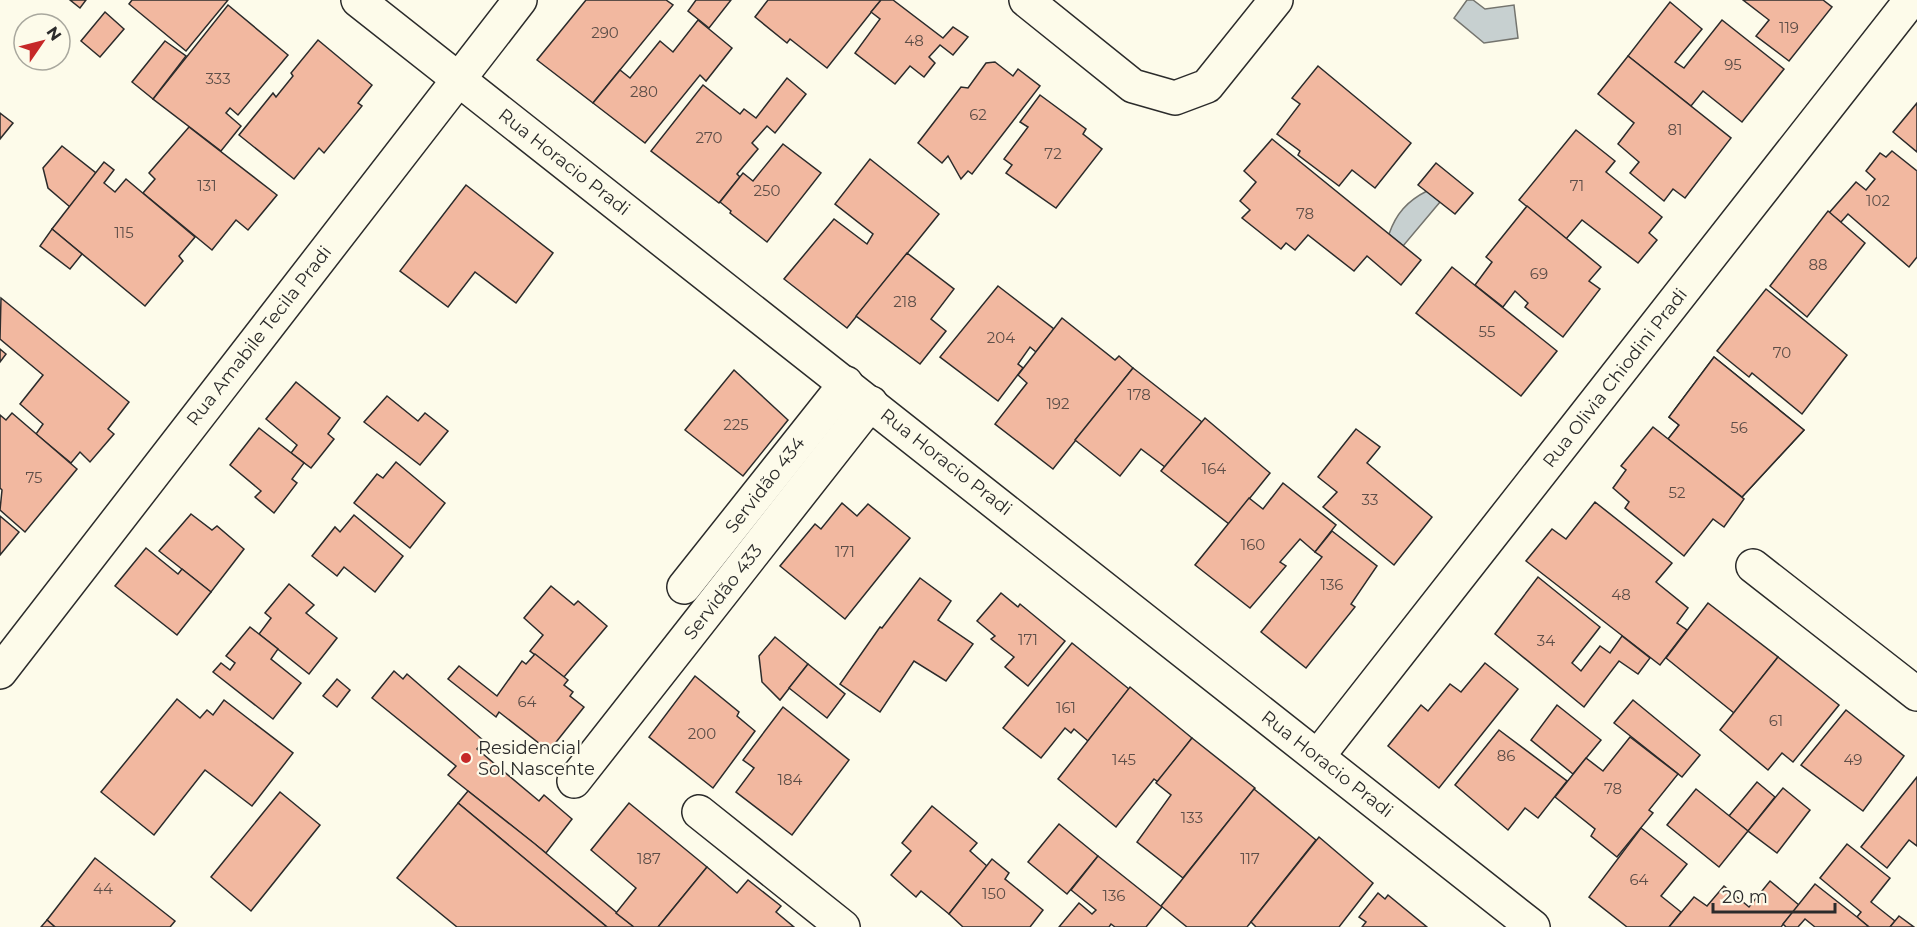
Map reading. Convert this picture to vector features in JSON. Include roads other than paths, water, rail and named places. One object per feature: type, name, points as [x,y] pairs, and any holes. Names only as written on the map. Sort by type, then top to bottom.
[{"type":"street","name":"Rua Horacio Pradi","points":[[358,0],[1533,927]]},
{"type":"street","name":"Rua Amabile Tecila Pradi","points":[[0,672],[457,78],[520,0]]},
{"type":"street","points":[[1026,0],[1133,86],[1175,98],[1208,86],[1276,0]]},
{"type":"street","name":"Rua Olivia Chiodini Pradi","points":[[1318,756],[1911,0]]},
{"type":"street","name":"Servidão 434","points":[[684,587],[846,383]]},
{"type":"street","name":"Servidão 433","points":[[574,782],[871,403]]},
{"type":"street","points":[[1753,566],[1917,694]]},
{"type":"street","points":[[699,812],[841,925]]},
{"type":"place","name":"Residencial Sol Nascente","points":[[466,758]]}]
